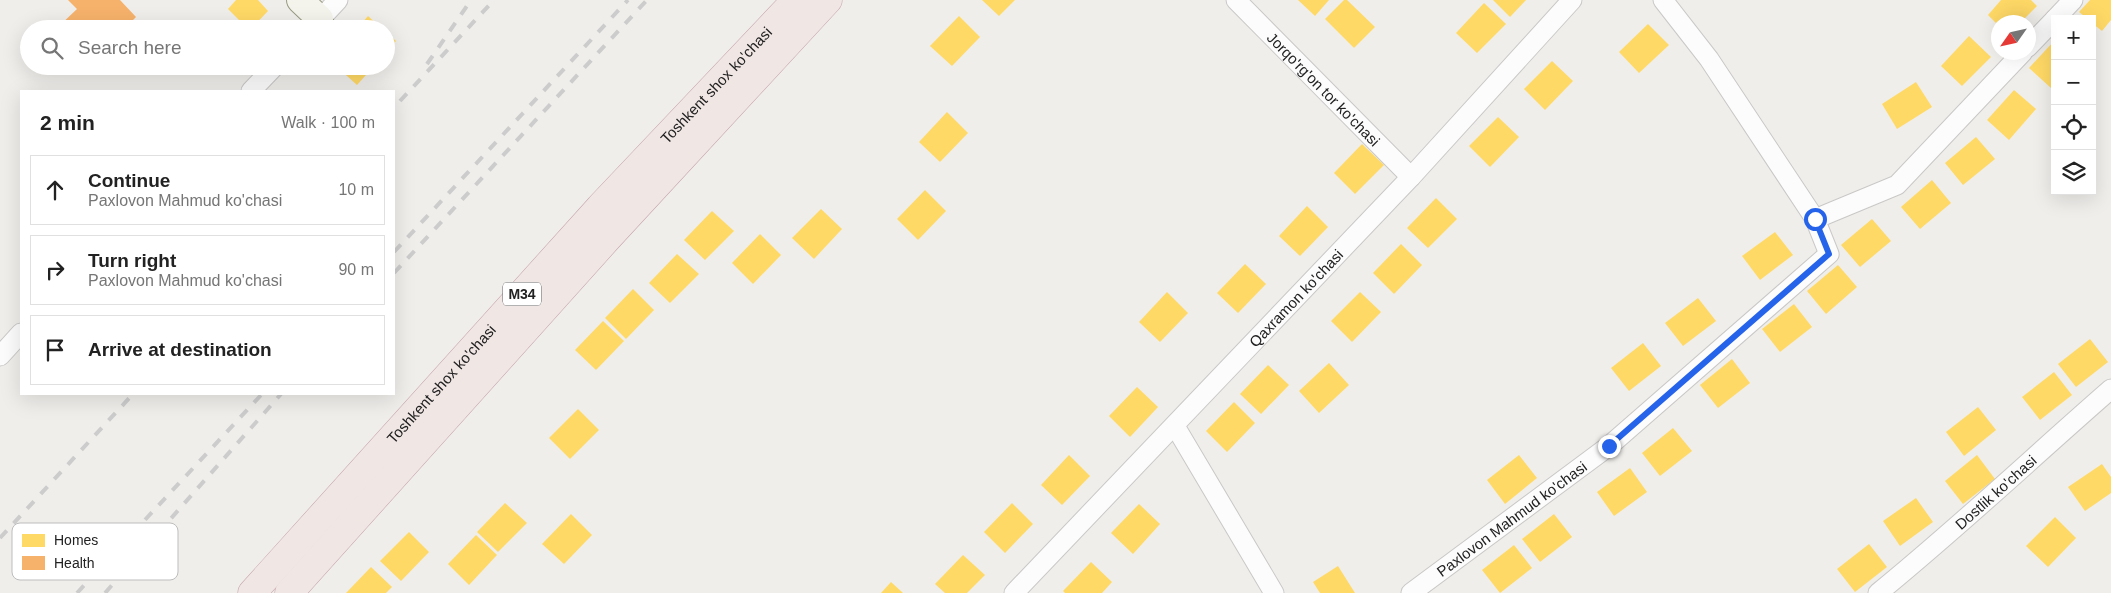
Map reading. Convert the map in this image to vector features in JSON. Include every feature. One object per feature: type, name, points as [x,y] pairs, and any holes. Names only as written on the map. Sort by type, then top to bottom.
[{"type":"highway","name":"Toshkent shox ko'chasi","points":[[252,593],[600,207],[790,17],[828,0]]},
{"type":"highway","name":"Toshkent shox ko'chasi","points":[[289,593],[607,239],[790,17]]},
{"type":"main road","points":[[300,0],[312,20]]},
{"type":"street","points":[[319,20],[338,0]]},
{"type":"street","name":"Jorqo'rg'on tor ko'chasi","points":[[1236,0],[1411,177]]},
{"type":"street","name":"Qaxramon ko'chasi","points":[[1014,593],[1411,177],[1572,0]]},
{"type":"street","points":[[1663,0],[1709,60],[1815,219],[1897,186],[2015,60]]},
{"type":"street","points":[[2059,15],[2073,0]]},
{"type":"street","points":[[2036,39],[2051,23]]},
{"type":"street","points":[[252,90],[266,75]]},
{"type":"street","name":"Paxlovon Mahmud ko'chasi","points":[[1411,593],[1609,446],[1829,254],[1815,219]]},
{"type":"street","points":[[0,356],[20,334]]},
{"type":"street","name":"Dostlik ko'chasi","points":[[1878,593],[1931,550],[2019,469],[2111,390]]},
{"type":"street","points":[[1175,426],[1274,593]]},
{"type":"building: Homes","points":[[236,0],[258,0],[268,11],[260,20],[239,20],[228,9]]},
{"type":"building: Homes","points":[[982,0],[1015,0],[999,16]]},
{"type":"building: Homes","points":[[1298,0],[1329,0],[1315,16]]},
{"type":"building: Homes","points":[[1344,0],[1347,0],[1375,27],[1354,48],[1325,19]]},
{"type":"building: Homes","points":[[1493,0],[1526,0],[1510,17]]},
{"type":"building: Homes","points":[[2001,0],[2031,0],[2037,6],[2028,15],[1991,15],[1991,18],[1988,15]]},
{"type":"building: Homes","points":[[2090,0],[2111,0],[2111,20],[2102,31],[2096,26],[2096,15],[2083,15],[2079,12]]},
{"type":"building: Homes","points":[[1484,3],[1506,24],[1477,53],[1456,33]]},
{"type":"building: Homes","points":[[959,16],[980,37],[952,66],[930,46]]},
{"type":"building: Homes","points":[[1648,24],[1669,45],[1639,73],[1619,52]]},
{"type":"building: Homes","points":[[1969,36],[1991,57],[1962,86],[1941,66]]},
{"type":"building: Homes","points":[[2051,44],[2051,88],[2029,68]]},
{"type":"building: Homes","points":[[1552,61],[1573,81],[1545,110],[1524,89]]},
{"type":"building: Homes","points":[[346,75],[366,75],[357,85]]},
{"type":"building: Homes","points":[[1916,82],[1932,107],[1897,129],[1882,104]]},
{"type":"building: Homes","points":[[2014,90],[2036,109],[2009,140],[1987,120]]},
{"type":"building: Homes","points":[[947,112],[968,133],[940,162],[919,142]]},
{"type":"building: Homes","points":[[1498,117],[1519,137],[1490,167],[1469,146]]},
{"type":"building: Homes","points":[[1976,137],[1995,159],[1963,185],[1945,163]]},
{"type":"building: Homes","points":[[1362,144],[1384,165],[1355,194],[1334,173]]},
{"type":"building: Homes","points":[[1932,180],[1951,203],[1920,229],[1901,207]]},
{"type":"building: Homes","points":[[925,190],[946,211],[918,240],[897,219]]},
{"type":"building: Homes","points":[[1436,198],[1457,219],[1428,248],[1407,228]]},
{"type":"building: Homes","points":[[1307,206],[1328,227],[1300,256],[1279,236]]},
{"type":"building: Homes","points":[[821,209],[842,229],[814,259],[792,238]]},
{"type":"building: Homes","points":[[712,211],[734,231],[705,260],[684,240]]},
{"type":"building: Homes","points":[[1872,219],[1891,241],[1860,267],[1841,245]]},
{"type":"building: Homes","points":[[1775,232],[1793,255],[1760,280],[1742,256]]},
{"type":"building: Homes","points":[[760,234],[781,255],[753,284],[732,263]]},
{"type":"building: Homes","points":[[1401,244],[1422,265],[1394,294],[1373,273]]},
{"type":"building: Homes","points":[[677,254],[699,274],[670,303],[649,283]]},
{"type":"building: Homes","points":[[1245,264],[1266,284],[1238,313],[1217,293]]},
{"type":"building: Homes","points":[[1838,265],[1857,287],[1826,314],[1807,291]]},
{"type":"building: Homes","points":[[633,289],[654,310],[626,339],[605,318]]},
{"type":"building: Homes","points":[[1167,292],[1188,313],[1160,342],[1139,322]]},
{"type":"building: Homes","points":[[1360,292],[1381,312],[1352,342],[1331,321]]},
{"type":"building: Homes","points":[[1698,298],[1716,321],[1683,346],[1665,323]]},
{"type":"building: Homes","points":[[1794,304],[1812,327],[1780,352],[1762,329]]},
{"type":"building: Homes","points":[[603,321],[624,341],[596,370],[575,350]]},
{"type":"building: Homes","points":[[2090,339],[2108,362],[2076,387],[2058,364]]},
{"type":"building: Homes","points":[[1643,343],[1661,366],[1629,391],[1611,368]]},
{"type":"building: Homes","points":[[1732,359],[1750,383],[1718,408],[1700,385]]},
{"type":"building: Homes","points":[[1329,363],[1349,385],[1319,413],[1299,391]]},
{"type":"building: Homes","points":[[1268,365],[1289,385],[1261,414],[1240,394]]},
{"type":"building: Homes","points":[[2054,372],[2072,395],[2040,420],[2022,397]]},
{"type":"building: Homes","points":[[1137,387],[1158,407],[1130,437],[1109,416]]},
{"type":"building: Homes","points":[[1234,402],[1255,423],[1227,452],[1206,431]]},
{"type":"building: Homes","points":[[1978,407],[1996,430],[1964,456],[1946,432]]},
{"type":"building: Homes","points":[[578,409],[599,430],[570,459],[549,438]]},
{"type":"building: Homes","points":[[1673,428],[1692,451],[1660,476],[1642,453]]},
{"type":"building: Homes","points":[[1069,455],[1090,476],[1062,505],[1041,485]]},
{"type":"building: Homes","points":[[1519,455],[1537,478],[1505,504],[1487,480]]},
{"type":"building: Homes","points":[[1977,455],[1995,479],[1963,504],[1945,481]]},
{"type":"building: Homes","points":[[2102,464],[2111,477],[2111,493],[2085,511],[2068,487]]},
{"type":"building: Homes","points":[[1630,468],[1647,492],[1614,516],[1597,492]]},
{"type":"building: Homes","points":[[1916,498],[1933,522],[1900,546],[1883,521]]},
{"type":"building: Homes","points":[[505,503],[527,523],[498,552],[477,532]]},
{"type":"building: Homes","points":[[1012,503],[1033,524],[1005,553],[984,532]]},
{"type":"building: Homes","points":[[1139,504],[1160,524],[1133,554],[1111,533]]},
{"type":"building: Homes","points":[[571,514],[592,535],[564,564],[542,544]]},
{"type":"building: Homes","points":[[1554,514],[1572,537],[1540,562],[1522,539]]},
{"type":"building: Homes","points":[[2055,517],[2076,538],[2048,567],[2026,546]]},
{"type":"building: Homes","points":[[409,532],[429,552],[401,581],[380,561]]},
{"type":"building: Homes","points":[[476,535],[497,555],[469,585],[448,564]]},
{"type":"building: Homes","points":[[1869,544],[1887,567],[1855,592],[1837,569]]},
{"type":"building: Homes","points":[[1514,545],[1532,568],[1500,593],[1482,570]]},
{"type":"building: Homes","points":[[963,555],[985,575],[967,593],[945,593],[935,584]]},
{"type":"building: Homes","points":[[1091,562],[1112,582],[1102,593],[1065,593],[1063,591]]},
{"type":"building: Homes","points":[[1338,566],[1355,593],[1320,593],[1313,582]]},
{"type":"building: Homes","points":[[371,567],[392,587],[386,593],[346,593]]},
{"type":"building: Homes","points":[[891,582],[903,593],[881,593]]},
{"type":"building: Health","points":[[68,0],[120,0],[136,17],[133,20],[65,20],[77,9]]},
{"type":"railway","points":[[427,64],[471,0]]},
{"type":"railway","points":[[400,101],[494,0]]},
{"type":"railway","points":[[395,251],[628,0]]},
{"type":"railway","points":[[395,272],[647,0]]},
{"type":"railway","points":[[14,523],[132,395]]},
{"type":"railway","points":[[142,523],[261,395]]},
{"type":"railway","points":[[167,523],[280,395]]},
{"type":"railway","points":[[0,538],[12,525]]},
{"type":"railway","points":[[77,593],[89,580]]},
{"type":"railway","points":[[105,593],[116,580]]},
{"type":"route","points":[[1609,446],[1829,254],[1815,219]]}]
